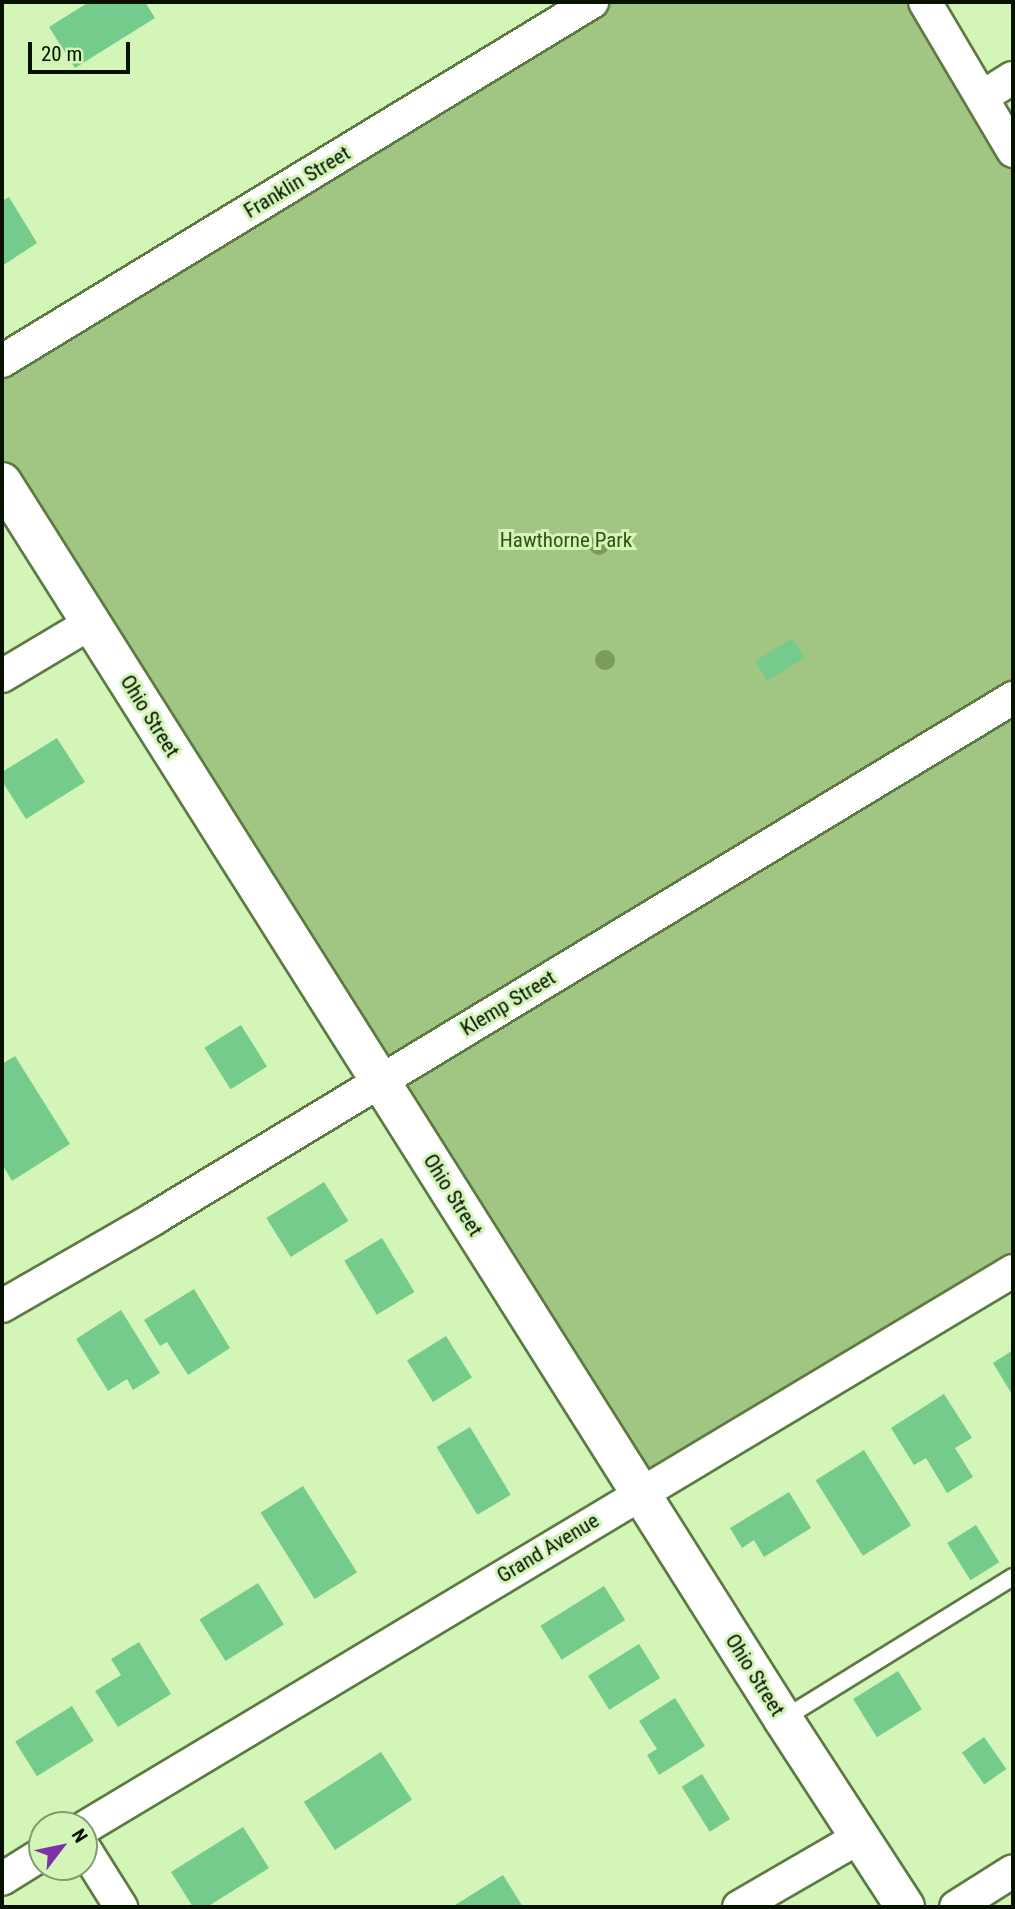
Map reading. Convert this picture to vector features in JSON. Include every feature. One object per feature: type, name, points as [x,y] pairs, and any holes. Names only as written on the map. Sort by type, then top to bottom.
[{"type":"street","name":"Franklin Street","points":[[2,361],[592,2]]},
{"type":"street","points":[[925,2],[1013,150]]},
{"type":"street","points":[[982,97],[1013,78]]},
{"type":"street","name":"Ohio Street","points":[[2,482],[783,1720],[905,1907]]},
{"type":"street","points":[[2,676],[91,623]]},
{"type":"street","name":"Klemp Street","points":[[2,1306],[153,1219],[1013,698]]},
{"type":"street","name":"Grand Avenue","points":[[98,1820],[640,1492],[1013,1271]]},
{"type":"street","points":[[738,1907],[858,1838]]},
{"type":"street","points":[[2,1879],[28,1863]]},
{"type":"street","points":[[98,1870],[121,1907]]},
{"type":"street","points":[[956,1907],[1013,1871]]},
{"type":"lane","points":[[783,1720],[1013,1577]]},
{"type":"green space","name":"Hawthorne Park","points":[[592,2],[925,2],[1013,151],[1013,1271],[640,1492],[2,482],[2,361]]},
{"type":"building","points":[[89,2],[145,2],[155,18],[75,68],[49,27]]},
{"type":"building","points":[[9,197],[37,243],[2,266],[2,201]]},
{"type":"building","points":[[793,638],[805,658],[767,680],[755,661]]},
{"type":"building","points":[[57,738],[85,782],[26,819],[2,781],[2,772]]},
{"type":"building","points":[[241,1025],[267,1067],[230,1089],[205,1048]]},
{"type":"building","points":[[15,1056],[70,1144],[12,1181],[2,1164],[2,1064]]},
{"type":"building","points":[[324,1182],[348,1221],[291,1257],[266,1218]]},
{"type":"building","points":[[382,1238],[414,1292],[377,1315],[344,1261]]},
{"type":"building","points":[[194,1289],[230,1348],[188,1375],[167,1342],[160,1346],[144,1320]]},
{"type":"building","points":[[121,1310],[160,1373],[133,1390],[127,1379],[108,1391],[76,1339]]},
{"type":"building","points":[[446,1336],[472,1378],[433,1402],[407,1360]]},
{"type":"building","points":[[1013,1350],[1013,1396],[993,1363]]},
{"type":"building","points":[[944,1394],[972,1438],[955,1448],[973,1477],[947,1493],[926,1458],[914,1465],[891,1428]]},
{"type":"building","points":[[470,1427],[511,1495],[477,1515],[437,1447]]},
{"type":"building","points":[[864,1450],[911,1525],[863,1556],[816,1480]]},
{"type":"building","points":[[303,1486],[357,1573],[315,1599],[261,1512]]},
{"type":"building","points":[[789,1492],[811,1528],[764,1557],[754,1540],[742,1548],[730,1528]]},
{"type":"building","points":[[976,1525],[999,1562],[970,1580],[947,1543]]},
{"type":"building","points":[[258,1583],[284,1625],[225,1661],[199,1620]]},
{"type":"building","points":[[604,1586],[625,1620],[562,1660],[540,1626]]},
{"type":"building","points":[[139,1642],[171,1694],[118,1727],[95,1691],[121,1675],[111,1659]]},
{"type":"building","points":[[639,1644],[660,1678],[609,1710],[588,1676]]},
{"type":"building","points":[[898,1671],[922,1709],[877,1737],[853,1699]]},
{"type":"building","points":[[675,1698],[705,1746],[659,1775],[647,1755],[657,1749],[639,1721]]},
{"type":"building","points":[[72,1706],[94,1741],[37,1776],[15,1742]]},
{"type":"building","points":[[984,1737],[1006,1769],[984,1784],[962,1752]]},
{"type":"building","points":[[381,1752],[412,1800],[335,1850],[304,1802]]},
{"type":"building","points":[[702,1774],[730,1819],[710,1832],[682,1787]]},
{"type":"building","points":[[243,1827],[269,1868],[207,1907],[193,1907],[171,1872]]},
{"type":"building","points":[[503,1875],[523,1907],[452,1907]]}]
